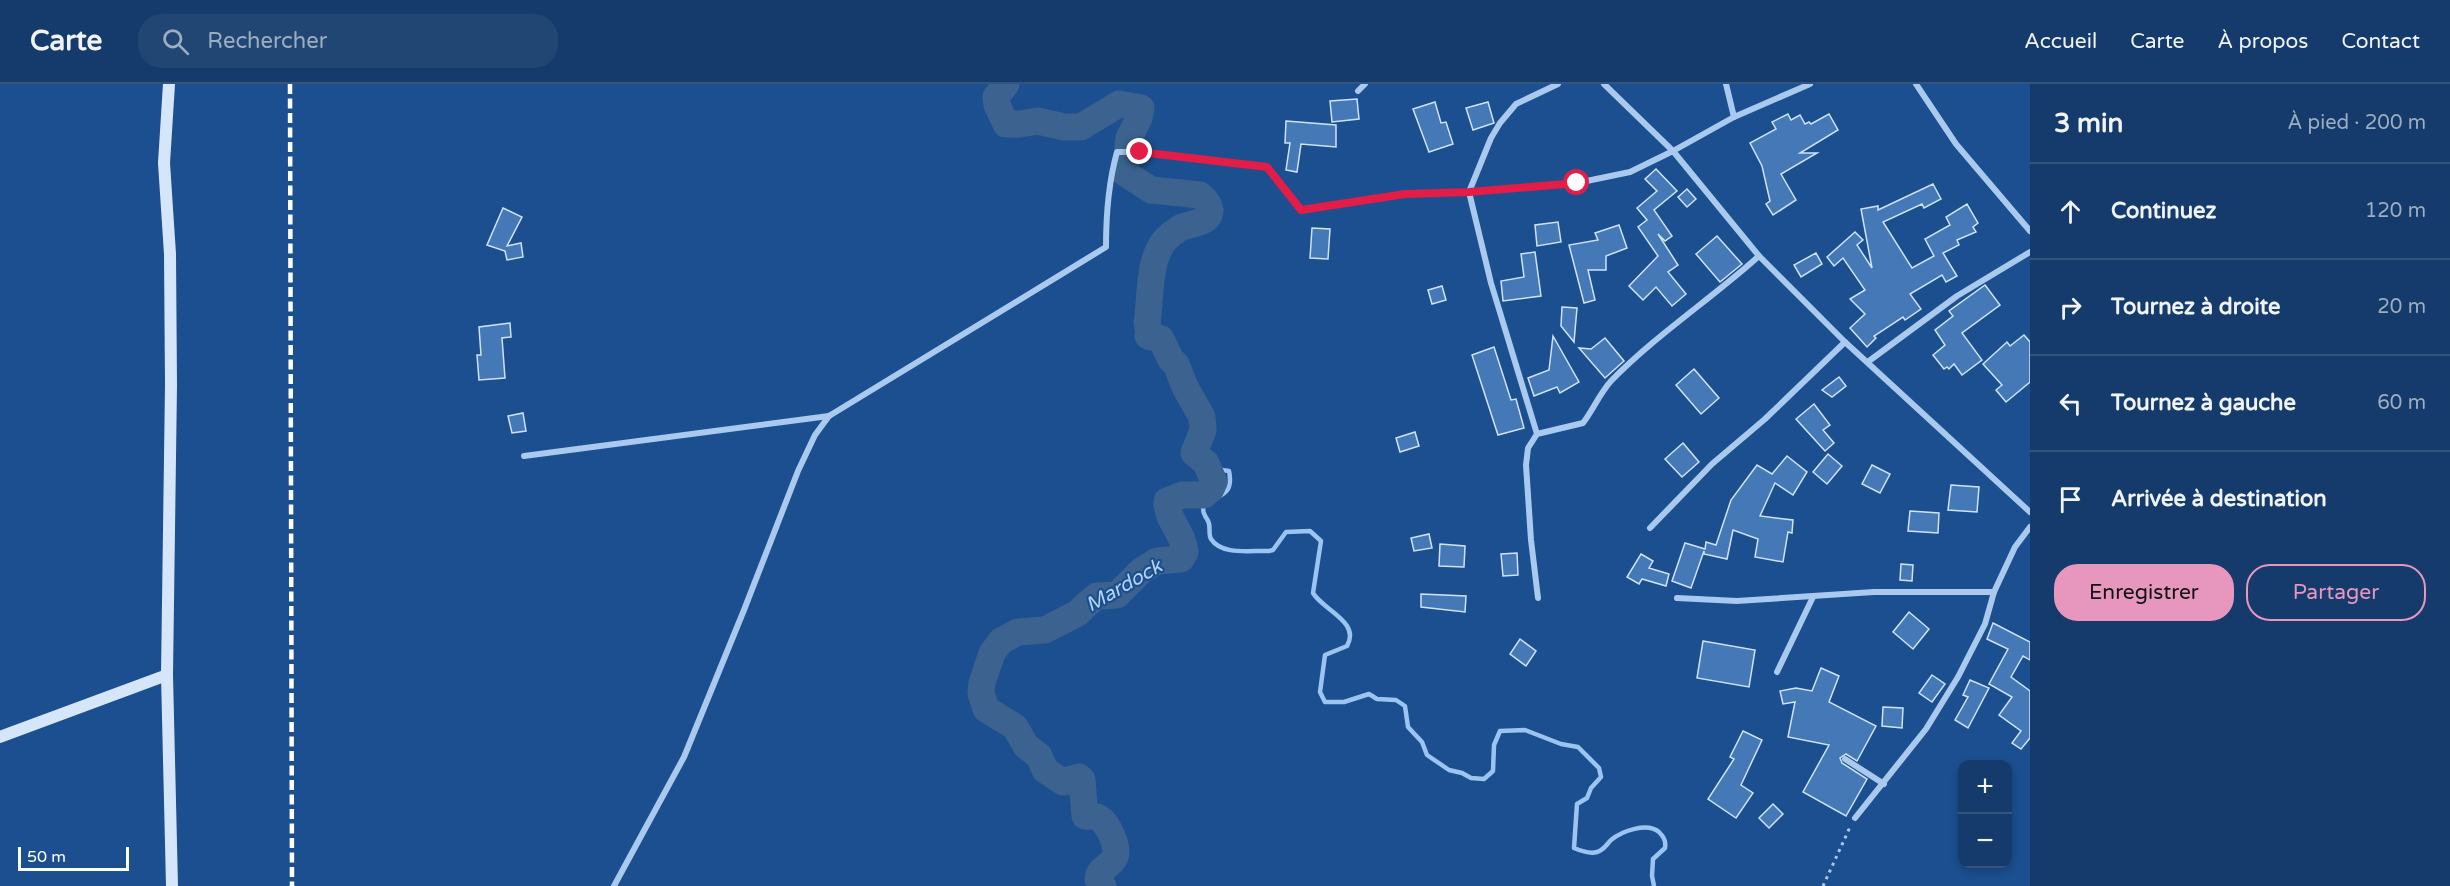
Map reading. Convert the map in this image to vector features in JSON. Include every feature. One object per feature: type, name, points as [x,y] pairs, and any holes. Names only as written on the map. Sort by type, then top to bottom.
[{"type":"street","points":[[169,84],[164,163],[170,254],[171,385],[167,675],[172,886]]},
{"type":"street","points":[[1358,92],[1365,84]]},
{"type":"street","points":[[1537,434],[1491,283],[1469,192],[1491,138],[1500,123],[1516,104],[1558,84]]},
{"type":"street","points":[[1604,84],[1673,152],[1759,256],[1845,342],[1869,361],[2030,512]]},
{"type":"street","points":[[1726,84],[1734,117]]},
{"type":"street","points":[[614,886],[684,757],[798,471],[815,435],[829,416],[1106,247],[1109,180],[1117,152],[1140,152],[1267,167],[1301,210],[1405,194],[1469,192],[1577,183],[1630,172],[1673,152],[1734,117],[1810,84]]},
{"type":"street","points":[[1916,84],[1956,144],[2030,231]]},
{"type":"street","points":[[1869,361],[1957,296],[2030,252]]},
{"type":"street","points":[[1538,598],[1526,465],[1528,448],[1537,434],[1583,423],[1610,383],[1682,317],[1722,289],[1759,256]]},
{"type":"street","points":[[1650,528],[1712,464],[1765,419],[1845,342]]},
{"type":"street","points":[[524,456],[829,416]]},
{"type":"street","points":[[1855,819],[1926,729],[1958,677],[1985,624],[1994,592],[2015,547],[2030,527]]},
{"type":"street","points":[[1677,598],[1737,602],[1874,592],[1994,592]]},
{"type":"street","points":[[1777,672],[1814,597]]},
{"type":"street","points":[[0,738],[167,675]]},
{"type":"street","points":[[1845,759],[1884,784]]},
{"type":"path","points":[[1823,886],[1855,819]]},
{"type":"building","points":[[1357,99],[1359,119],[1332,122],[1330,101]]},
{"type":"building","points":[[1435,102],[1441,123],[1446,122],[1453,144],[1429,152],[1413,109]]},
{"type":"building","points":[[1488,102],[1494,123],[1473,130],[1466,108]]},
{"type":"building","points":[[1788,114],[1791,120],[1800,115],[1805,124],[1809,122],[1811,124],[1829,114],[1838,130],[1800,153],[1817,153],[1781,174],[1796,200],[1773,215],[1766,204],[1770,201],[1762,166],[1750,143],[1776,129],[1772,122]]},
{"type":"building","points":[[1286,121],[1336,125],[1336,147],[1301,144],[1297,172],[1286,170],[1290,143],[1285,143]]},
{"type":"building","points":[[1656,169],[1677,191],[1654,210],[1672,236],[1665,241],[1658,234],[1678,265],[1668,272],[1686,294],[1672,306],[1656,287],[1643,300],[1629,286],[1658,256],[1638,227],[1647,220],[1637,208],[1657,191],[1645,179]]},
{"type":"building","points":[[1933,184],[1941,199],[1924,208],[1922,204],[1883,222],[1912,268],[1934,256],[1925,239],[1950,225],[1946,217],[1967,204],[1978,223],[1973,227],[1976,232],[1957,240],[1959,245],[1943,253],[1957,276],[1946,282],[1942,275],[1910,294],[1921,309],[1905,320],[1903,317],[1874,336],[1876,338],[1867,347],[1850,328],[1865,314],[1850,299],[1865,290],[1843,258],[1834,266],[1827,257],[1855,232],[1863,240],[1857,245],[1872,268],[1861,209],[1878,206],[1878,210]]},
{"type":"building","points":[[1687,189],[1696,199],[1687,207],[1678,197]]},
{"type":"building","points":[[503,208],[522,217],[507,246],[521,243],[523,257],[507,260],[505,251],[487,245]]},
{"type":"building","points":[[1558,222],[1561,242],[1537,246],[1535,225]]},
{"type":"building","points":[[1619,225],[1627,248],[1606,256],[1606,270],[1588,270],[1595,300],[1584,303],[1569,245],[1598,240],[1595,233]]},
{"type":"building","points":[[1312,228],[1330,229],[1328,259],[1310,258]]},
{"type":"building","points":[[1717,236],[1742,264],[1720,282],[1696,254]]},
{"type":"building","points":[[1535,252],[1541,296],[1503,301],[1501,281],[1524,277],[1521,254]]},
{"type":"building","points":[[1816,253],[1822,264],[1801,277],[1794,265]]},
{"type":"building","points":[[1985,285],[2000,305],[1962,333],[1982,360],[1962,375],[1954,364],[1949,369],[1947,367],[1944,369],[1933,355],[1945,345],[1935,330],[1953,316],[1949,311]]},
{"type":"building","points":[[1442,286],[1446,300],[1432,304],[1428,290]]},
{"type":"building","points":[[1562,307],[1577,308],[1574,342],[1561,326]]},
{"type":"building","points":[[510,323],[511,337],[502,338],[505,378],[479,380],[477,355],[481,355],[479,327]]},
{"type":"building","points":[[2024,335],[2030,342],[2030,382],[2006,402],[1996,390],[2002,385],[1983,364],[2007,342],[2010,346]]},
{"type":"building","points":[[1553,336],[1579,382],[1560,393],[1557,387],[1534,396],[1528,378],[1549,370]]},
{"type":"building","points":[[1605,338],[1624,361],[1605,378],[1579,348],[1591,349]]},
{"type":"building","points":[[1494,347],[1511,400],[1516,399],[1524,428],[1498,435],[1472,355]]},
{"type":"building","points":[[1694,369],[1719,398],[1701,414],[1676,385]]},
{"type":"building","points":[[1839,377],[1846,386],[1832,397],[1822,390]]},
{"type":"building","points":[[1814,404],[1830,425],[1823,430],[1834,443],[1825,451],[1796,419]]},
{"type":"building","points":[[523,413],[526,431],[512,433],[508,416]]},
{"type":"building","points":[[1415,432],[1419,446],[1400,452],[1396,438]]},
{"type":"building","points":[[1683,443],[1699,462],[1682,477],[1665,459]]},
{"type":"building","points":[[1828,454],[1842,466],[1827,484],[1813,472]]},
{"type":"building","points":[[1787,456],[1807,472],[1793,495],[1775,483],[1760,516],[1793,520],[1792,533],[1788,532],[1783,562],[1755,557],[1758,539],[1733,530],[1727,559],[1704,554],[1704,551],[1691,588],[1672,581],[1685,543],[1705,549],[1706,542],[1716,545],[1731,500],[1757,465],[1772,474]]},
{"type":"building","points":[[1872,465],[1890,474],[1880,493],[1862,484]]},
{"type":"building","points":[[1951,485],[1979,487],[1977,512],[1948,510]]},
{"type":"building","points":[[1910,511],[1939,513],[1938,533],[1908,531]]},
{"type":"building","points":[[1429,534],[1432,548],[1414,551],[1411,538]]},
{"type":"building","points":[[1440,544],[1465,546],[1464,567],[1439,566]]},
{"type":"building","points":[[1517,553],[1518,575],[1503,576],[1501,554]]},
{"type":"building","points":[[1641,554],[1653,561],[1649,568],[1669,574],[1666,586],[1642,579],[1639,584],[1627,577]]},
{"type":"building","points":[[1901,564],[1913,565],[1912,581],[1900,580]]},
{"type":"building","points":[[1421,594],[1466,596],[1465,612],[1421,607]]},
{"type":"building","points":[[1909,612],[1929,629],[1913,649],[1893,632]]},
{"type":"building","points":[[1993,623],[2030,642],[2030,660],[2023,656],[2011,677],[2030,691],[2030,738],[2021,749],[2012,743],[2021,731],[1999,715],[2012,697],[1989,684],[2008,649],[1987,639]]},
{"type":"building","points":[[1520,639],[1536,651],[1526,666],[1510,654]]},
{"type":"building","points":[[1703,641],[1755,650],[1749,687],[1697,678]]},
{"type":"building","points":[[1821,668],[1839,676],[1829,702],[1876,726],[1857,761],[1846,754],[1840,758],[1842,763],[1867,779],[1846,816],[1803,792],[1829,745],[1788,737],[1795,702],[1783,704],[1780,691],[1796,688],[1812,691]]},
{"type":"building","points":[[1932,675],[1945,684],[1932,702],[1919,693]]},
{"type":"building","points":[[1970,680],[1989,688],[1968,728],[1955,720],[1968,697],[1963,695]]},
{"type":"building","points":[[1883,707],[1903,708],[1902,728],[1882,726]]},
{"type":"building","points":[[1743,731],[1762,740],[1741,785],[1753,793],[1736,818],[1708,799],[1734,759],[1730,757]]},
{"type":"building","points":[[1773,804],[1783,814],[1769,828],[1759,818]]},
{"type":"waterway","name":"Mardock","points":[[1006,84],[996,97],[997,105],[1006,124],[1038,121],[1064,127],[1081,127],[1119,104],[1141,108],[1139,118],[1129,138],[1125,173],[1151,190],[1200,195],[1209,205],[1210,210],[1207,218],[1178,229],[1165,240],[1160,248],[1153,268],[1147,323],[1148,336],[1161,339],[1202,417],[1203,430],[1194,453],[1206,463],[1214,482],[1211,489],[1204,495],[1182,495],[1167,501],[1169,514],[1182,539],[1185,552],[1181,559],[1157,561],[1141,571],[1117,595],[1097,596],[1078,613],[1045,630],[1018,632],[1001,641],[992,653],[982,683],[981,693],[986,709],[1015,727],[1026,746],[1039,756],[1045,770],[1063,782],[1079,777],[1082,780],[1085,816],[1099,818],[1106,825],[1115,847],[1115,857],[1099,875],[1098,879],[1103,886]]},
{"type":"waterway","points":[[1208,468],[1229,471],[1229,487],[1222,495],[1207,503],[1203,508],[1209,523],[1210,537],[1222,548],[1269,551],[1273,550],[1286,532],[1310,531],[1321,541],[1313,593],[1345,623],[1350,638],[1347,646],[1325,655],[1320,692],[1325,702],[1344,702],[1369,694],[1377,699],[1396,700],[1405,706],[1408,727],[1422,742],[1427,755],[1449,770],[1471,778],[1484,779],[1493,771],[1494,745],[1500,731],[1525,730],[1561,744],[1578,747],[1599,768],[1601,777],[1591,788],[1587,798],[1577,804],[1574,848],[1597,852],[1611,840],[1628,831],[1641,828],[1654,829],[1665,841],[1665,848],[1653,859],[1654,886]]},
{"type":"railway","points":[[290,84],[292,886]]},
{"type":"route","points":[[1140,152],[1267,167],[1301,210],[1405,194],[1469,192],[1577,183]]}]
